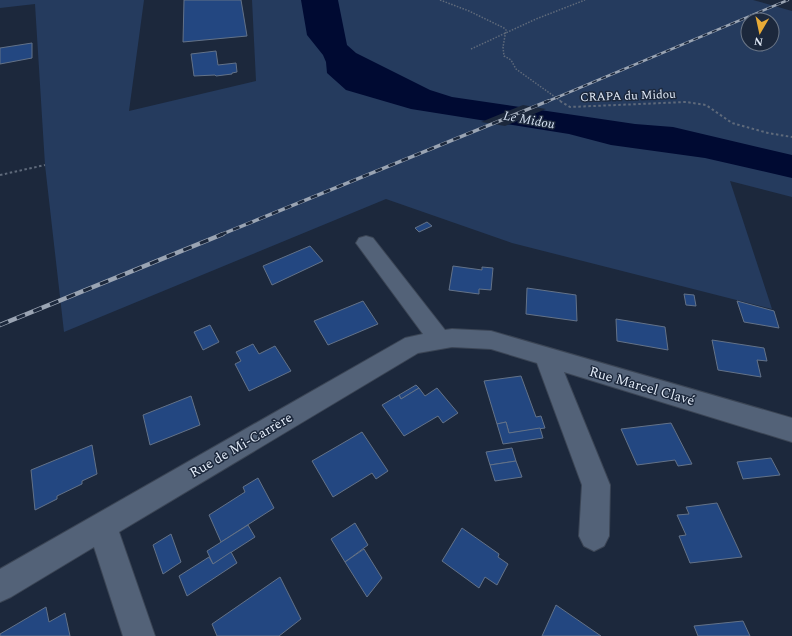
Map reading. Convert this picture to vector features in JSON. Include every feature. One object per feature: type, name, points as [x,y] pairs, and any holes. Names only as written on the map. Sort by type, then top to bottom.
[{"type":"street","points":[[366,243],[440,340]]},
{"type":"street","name":"Rue de Mi-Carrère","points":[[0,586],[412,345],[452,338],[492,340]]},
{"type":"street","name":"Rue Marcel Clavé","points":[[492,340],[547,358],[792,430]]},
{"type":"street","points":[[547,358],[596,485],[594,536]]},
{"type":"street","points":[[102,526],[139,636]]},
{"type":"path","points":[[440,0],[472,10],[489,20],[498,23],[506,30],[506,33]]},
{"type":"path","points":[[470,49],[536,19],[585,0]]},
{"type":"path","name":"CRAPA du Midou","points":[[506,33],[503,47],[504,56],[511,60],[516,70],[570,107],[686,102],[706,105],[732,123],[768,134],[792,137]]},
{"type":"path","points":[[0,175],[45,165]]},
{"type":"shaded area","points":[[0,0],[144,0],[129,111],[256,81],[252,0],[753,0],[792,11],[792,197],[730,181],[772,309],[512,243],[386,199],[64,332],[45,165],[35,4],[0,8]]},
{"type":"water","name":"Le Midou","points":[[301,0],[338,0],[347,45],[356,53],[430,90],[452,97],[635,124],[673,127],[792,155],[792,178],[705,158],[611,145],[569,134],[411,109],[346,90],[327,73],[326,62],[323,55],[307,35]]},
{"type":"pier","points":[[523,105],[546,109],[505,126],[481,122]]},
{"type":"building","points":[[184,0],[241,0],[247,36],[183,42]]},
{"type":"building","points":[[32,43],[32,58],[0,64],[0,48]]},
{"type":"building","points":[[216,51],[218,65],[236,63],[237,72],[216,76],[194,76],[191,54]]},
{"type":"building","points":[[427,222],[432,226],[419,232],[415,228]]},
{"type":"building","points":[[310,246],[323,261],[272,285],[263,266]]},
{"type":"building","points":[[453,266],[482,270],[482,267],[493,268],[491,290],[479,289],[479,294],[449,290]]},
{"type":"building","points":[[527,288],[576,295],[577,321],[526,314]]},
{"type":"building","points":[[684,294],[694,295],[696,306],[686,305]]},
{"type":"building","points":[[363,301],[378,324],[328,345],[314,321]]},
{"type":"building","points":[[737,301],[774,311],[779,328],[744,322]]},
{"type":"building","points":[[616,319],[665,327],[668,350],[617,341]]},
{"type":"building","points":[[210,325],[219,342],[203,350],[194,332]]},
{"type":"building","points":[[712,340],[764,348],[767,361],[757,360],[761,377],[718,370]]},
{"type":"building","points":[[253,344],[259,354],[275,346],[291,371],[249,391],[235,364],[241,361],[236,352]]},
{"type":"building","points":[[521,376],[536,417],[541,416],[545,428],[509,433],[506,422],[497,424],[484,381]]},
{"type":"building","points":[[416,385],[419,388],[401,399],[399,395]]},
{"type":"building","points":[[419,388],[425,396],[437,388],[458,413],[443,423],[438,416],[404,436],[382,405],[399,395],[401,399]]},
{"type":"building","points":[[191,396],[200,425],[150,445],[143,415]]},
{"type":"building","points":[[506,422],[509,433],[540,428],[543,438],[503,444],[497,424]]},
{"type":"building","points":[[671,423],[692,464],[678,466],[675,460],[637,465],[621,429]]},
{"type":"building","points":[[362,432],[388,471],[376,479],[372,473],[333,497],[312,461]]},
{"type":"building","points":[[92,445],[97,474],[82,481],[82,484],[57,496],[57,499],[35,510],[31,470]]},
{"type":"building","points":[[512,448],[516,461],[490,465],[486,452]]},
{"type":"building","points":[[771,458],[780,475],[743,479],[737,462]]},
{"type":"building","points":[[516,461],[522,477],[495,481],[490,465]]},
{"type":"building","points":[[258,478],[274,508],[221,542],[209,515],[245,492],[243,487]]},
{"type":"building","points":[[717,503],[742,557],[690,563],[679,536],[686,535],[677,515],[689,514],[686,507]]},
{"type":"building","points":[[355,523],[368,545],[345,562],[331,539]]},
{"type":"building","points":[[248,525],[255,537],[213,564],[207,551]]},
{"type":"building","points":[[462,528],[499,554],[498,557],[508,564],[497,585],[485,577],[479,588],[442,561]]},
{"type":"building","points":[[171,534],[181,562],[163,574],[153,545]]},
{"type":"building","points":[[364,549],[382,578],[367,597],[345,562]]},
{"type":"building","points":[[231,552],[237,563],[187,596],[179,576],[209,557],[213,564]]},
{"type":"building","points":[[280,577],[301,619],[279,636],[217,636],[212,624]]},
{"type":"building","points":[[556,605],[601,636],[542,636]]},
{"type":"building","points":[[46,607],[49,622],[65,613],[70,636],[0,636],[0,634]]},
{"type":"building","points":[[743,621],[750,636],[698,636],[694,626]]},
{"type":"railway","points":[[546,102],[788,0]]},
{"type":"railway","points":[[220,235],[548,101]]},
{"type":"railway","points":[[0,325],[223,234]]}]
